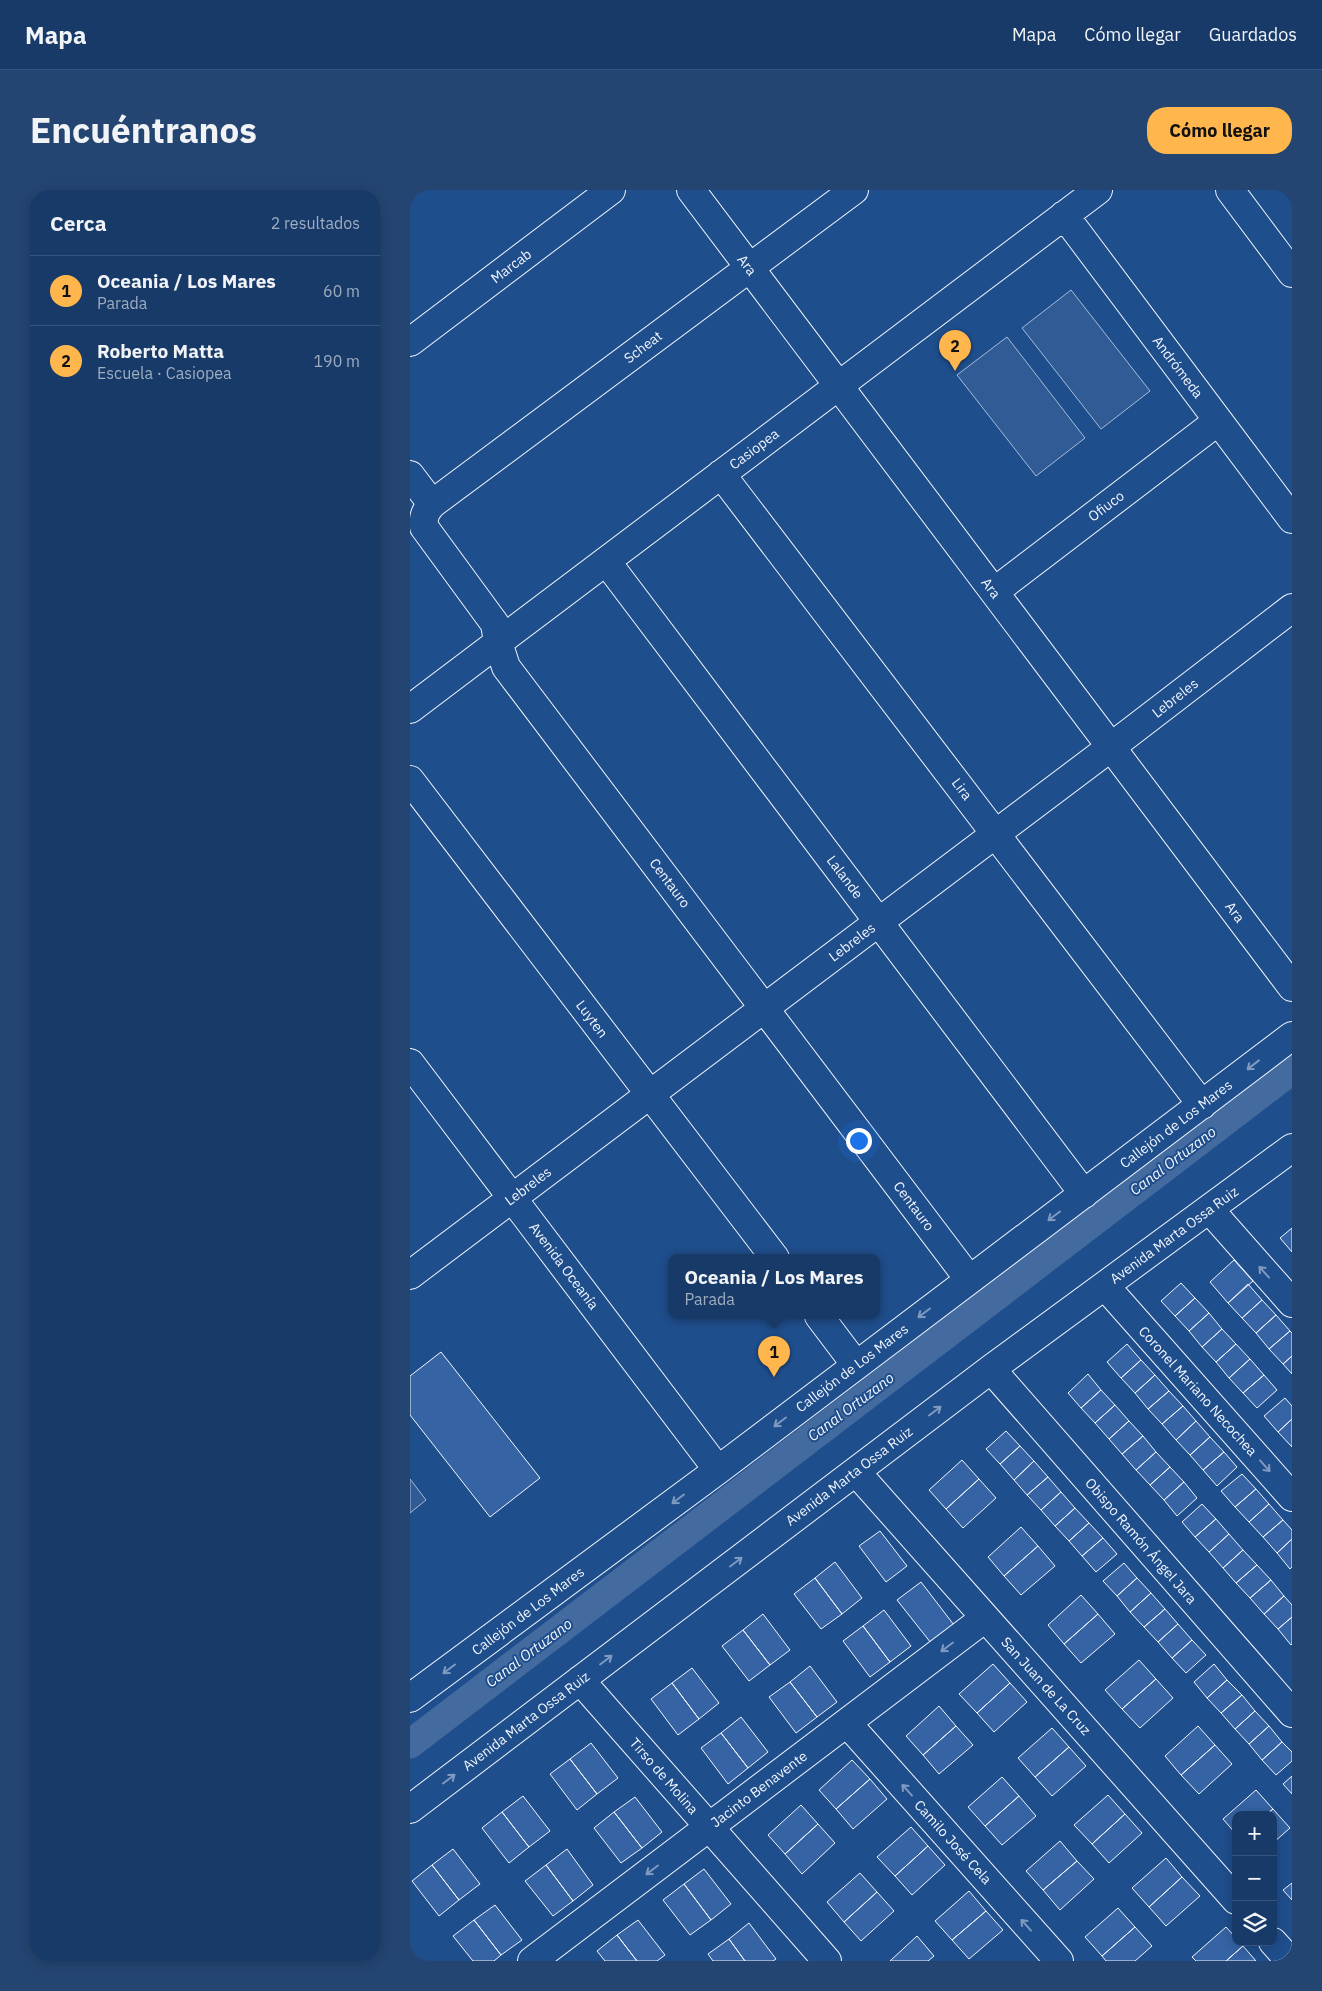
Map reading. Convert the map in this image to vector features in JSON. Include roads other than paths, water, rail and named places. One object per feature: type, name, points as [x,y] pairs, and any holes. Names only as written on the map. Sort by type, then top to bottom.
[{"type":"street","name":"Marcab","points":[[410,342],[611,190]]},
{"type":"street","name":"Ara","points":[[691,190],[1292,987]]},
{"type":"street","name":"Scheat","points":[[432,504],[854,190]]},
{"type":"street","name":"Casiopea","points":[[410,708],[1098,190]]},
{"type":"street","points":[[1230,190],[1292,273]]},
{"type":"street","name":"Andrómeda","points":[[1064,215],[1292,519]]},
{"type":"street","name":"Ofiuco","points":[[994,592],[1218,420]]},
{"type":"street","name":"Lira","points":[[722,474],[1202,1105]]},
{"type":"street","points":[[410,475],[432,504]]},
{"type":"street","name":"Centauro","points":[[432,504],[426,510],[423,518],[424,527],[495,624],[498,642],[506,667],[969,1279]]},
{"type":"street","name":"Lalande","points":[[606,561],[1084,1194]]},
{"type":"street","name":"Lebreles","points":[[410,1275],[996,834],[1292,608]]},
{"type":"street","name":"Luyten","points":[[410,780],[772,1254]]},
{"type":"street","name":"Callejón de Los Mares","points":[[410,1698],[718,1470],[1292,1036]]},
{"type":"street","name":"Avenida Oceanía","points":[[415,1079],[512,1198],[718,1470]]},
{"type":"street","name":"Avenida Marta Ossa Ruiz","points":[[410,1809],[991,1369],[1292,1148]]},
{"type":"street","points":[[1209,1209],[1292,1303]]},
{"type":"street","name":"Coronel Mariano Necochea","points":[[1105,1286],[1292,1497]]},
{"type":"street","points":[[821,1319],[856,1365]]},
{"type":"street","name":"Obispo Ramón Ángel Jara","points":[[991,1369],[1292,1713]]},
{"type":"street","name":"San Juan de La Cruz","points":[[856,1472],[1232,1895]]},
{"type":"street","name":"Jacinto Benavente","points":[[532,1961],[986,1618]]},
{"type":"street","name":"Tirso de Molina","points":[[580,1680],[709,1827],[817,1958]]},
{"type":"street","name":"Camilo José Cela","points":[[847,1723],[1058,1961]]},
{"type":"street","points":[[1277,1946],[1290,1961]]},
{"type":"waterway","name":"Canal Ortuzano","points":[[410,1744],[1292,1070]]},
{"type":"place","name":"Roberto Matta","points":[[955,371]]},
{"type":"place","name":"Oceania / Los Mares","points":[[774,1377]]}]
